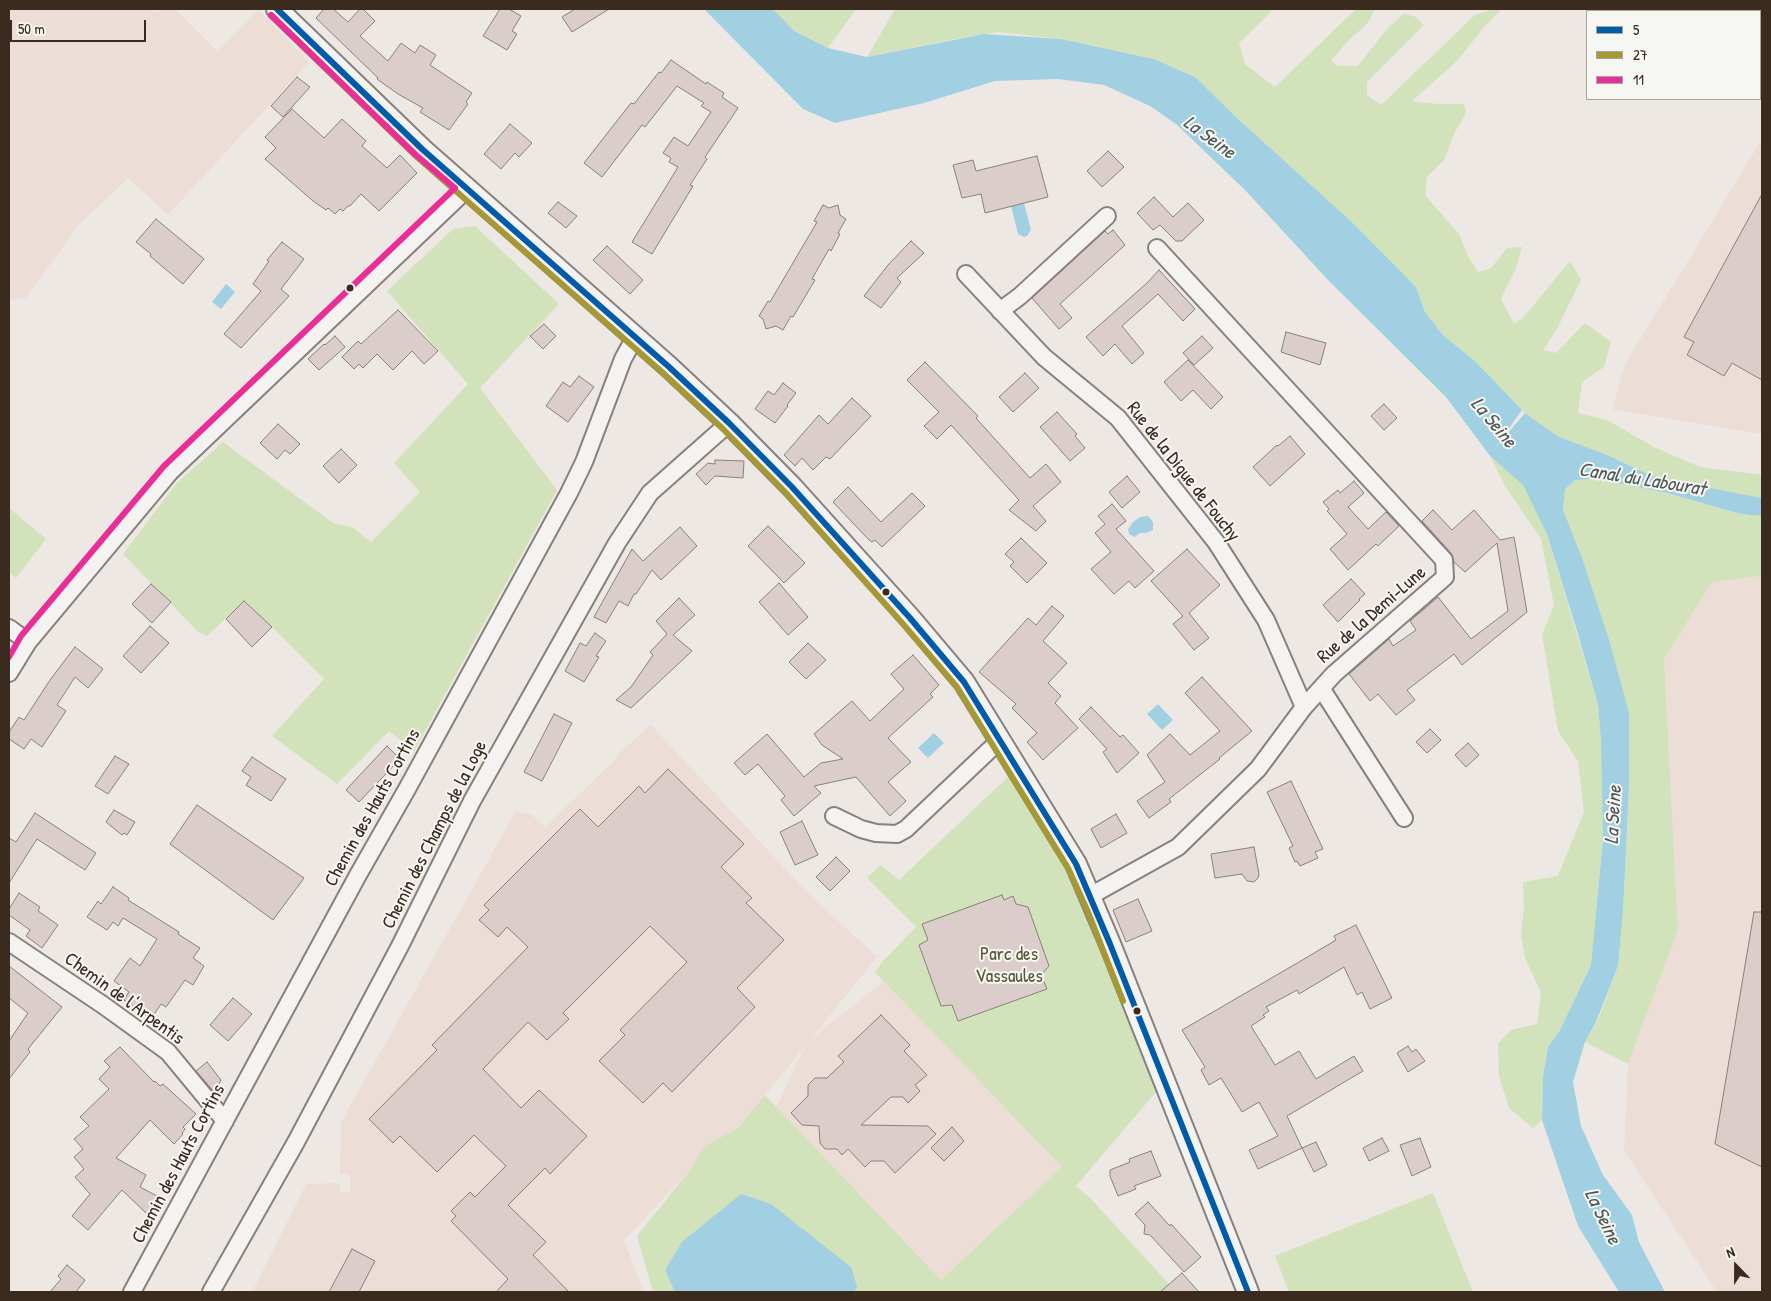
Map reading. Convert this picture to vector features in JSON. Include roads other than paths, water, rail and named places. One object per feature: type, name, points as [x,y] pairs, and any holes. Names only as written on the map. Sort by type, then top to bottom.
[{"type":"street","points":[[277,9],[422,150],[468,188],[673,370],[729,423],[792,487],[910,618],[964,682],[1076,864],[1248,1292]]},
{"type":"street","points":[[9,673],[28,642],[170,472],[468,188]]},
{"type":"street","points":[[1000,311],[1020,296],[1107,216]]},
{"type":"street","name":"Rue de la Demi-Lune","points":[[1090,896],[1178,847],[1258,769],[1304,707],[1334,674],[1445,577],[1444,560],[1157,248]]},
{"type":"street","name":"Rue de la Digue de Fouchy","points":[[966,274],[1044,357],[1118,418],[1216,542],[1266,620],[1304,707]]},
{"type":"street","name":"Chemin des Hauts Cortins","points":[[132,1292],[358,875],[408,789],[569,493],[584,462],[623,359],[635,337]]},
{"type":"street","name":"Chemin des Champs de la Loge","points":[[211,1292],[296,1142],[386,972],[472,801],[618,543],[650,493],[729,423]]},
{"type":"street","points":[[9,628],[28,642]]},
{"type":"street","points":[[1321,688],[1404,818]]},
{"type":"street","points":[[834,816],[876,834],[897,834],[906,829],[1000,740]]},
{"type":"street","name":"Chemin de l'Arpentis","points":[[9,942],[168,1052],[225,1121]]},
{"type":"water","points":[[704,9],[773,9],[794,31],[828,48],[867,57],[984,34],[1061,39],[1154,59],[1195,77],[1236,117],[1355,225],[1416,287],[1425,312],[1443,335],[1476,362],[1522,410],[1495,448],[1525,413],[1559,437],[1605,454],[1654,477],[1762,498],[1762,516],[1741,514],[1667,493],[1597,479],[1575,480],[1565,489],[1563,510],[1582,558],[1610,643],[1629,713],[1629,786],[1623,912],[1618,966],[1596,1022],[1585,1042],[1573,1082],[1581,1126],[1603,1175],[1632,1215],[1639,1242],[1665,1292],[1619,1292],[1578,1226],[1542,1120],[1543,1076],[1548,1047],[1560,1030],[1591,965],[1603,838],[1601,739],[1598,705],[1577,631],[1547,534],[1523,485],[1490,456],[1446,397],[1329,281],[1245,190],[1176,124],[1150,106],[1104,85],[1058,79],[995,81],[924,103],[835,123],[803,109]]},
{"type":"water","points":[[1024,203],[1031,230],[1024,237],[1018,234],[1011,206]]},
{"type":"water","points":[[226,284],[235,292],[221,309],[212,302]]},
{"type":"water","points":[[1148,516],[1153,522],[1153,530],[1140,533],[1135,537],[1129,534],[1128,529],[1133,522],[1140,517]]},
{"type":"water","points":[[1158,704],[1173,720],[1162,730],[1147,714]]},
{"type":"water","points":[[934,733],[944,743],[928,758],[918,748]]},
{"type":"water","points":[[741,1194],[771,1204],[851,1267],[857,1287],[854,1292],[675,1292],[665,1270],[682,1242]]},
{"type":"water label","name":"La Seine","points":[[1209,138]]},
{"type":"water label","name":"La Seine","points":[[1493,423]]},
{"type":"water label","name":"Canal du Labourat","points":[[1642,480]]},
{"type":"water label","name":"La Seine","points":[[1614,815]]},
{"type":"water label","name":"La Seine","points":[[1602,1217]]},
{"type":"park label","name":"Parc des Vassaules","points":[[1009,966]]}]
